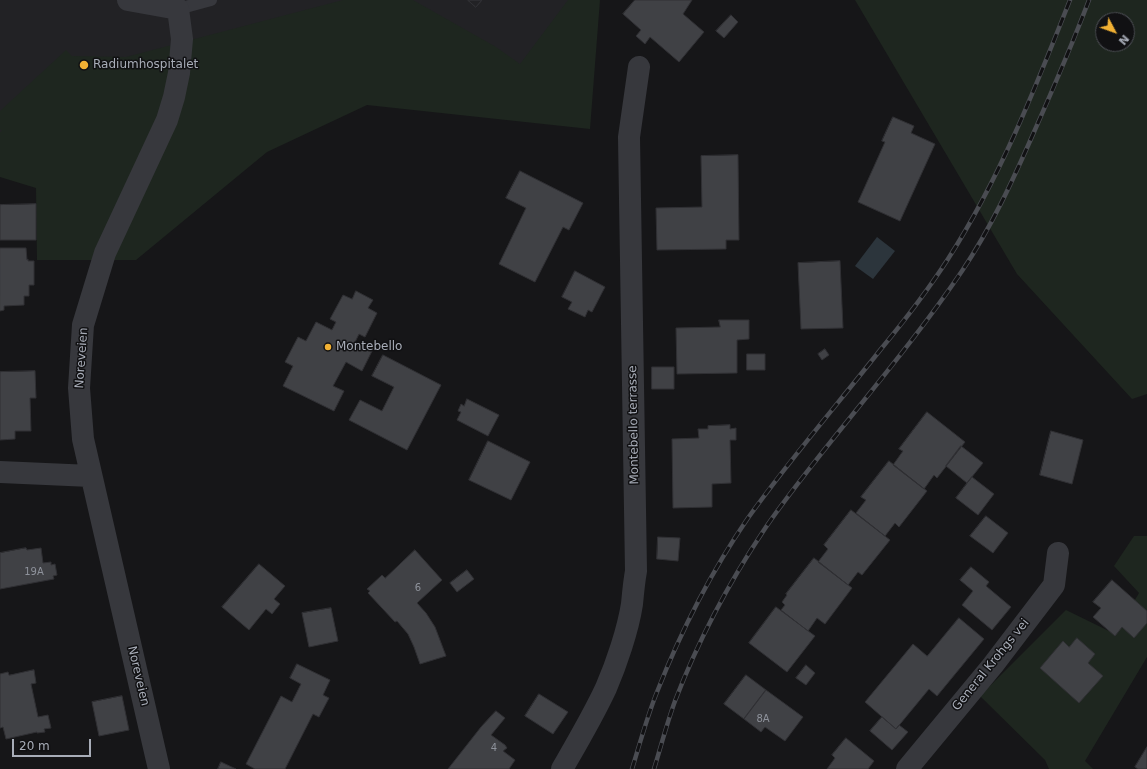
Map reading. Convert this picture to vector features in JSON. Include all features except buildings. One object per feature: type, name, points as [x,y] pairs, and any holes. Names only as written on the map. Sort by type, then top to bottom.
[{"type":"street","points":[[128,0],[178,9]]},
{"type":"street","name":"Noreveien","points":[[159,769],[91,476],[83,438],[78,388],[83,325],[105,254],[167,120],[174,97],[179,73],[182,39],[178,9]]},
{"type":"street","name":"Montebello terrasse","points":[[562,769],[606,688],[626,631],[632,605],[636,571],[629,136],[639,66]]},
{"type":"street","points":[[0,472],[91,476]]},
{"type":"street","name":"General Krohgs vei","points":[[907,769],[993,665],[1054,584],[1058,554]]},
{"type":"lane","points":[[178,9],[211,0]]},
{"type":"shaded area","name":"Radiumhospitalet","points":[[0,0],[584,0],[521,74],[0,148]]},
{"type":"shaded area","points":[[343,0],[413,0],[496,47],[520,64],[568,0],[600,0],[590,129],[367,105],[267,152],[136,260],[37,260],[36,188],[0,177],[0,132],[2,131],[0,129],[0,111],[66,50],[72,56],[126,57]]},
{"type":"shaded area","points":[[855,0],[1147,0],[1147,394],[1132,399],[1017,274]]},
{"type":"shaded area","points":[[877,237],[895,251],[873,279],[855,266]]},
{"type":"shaded area","points":[[1134,536],[1147,536],[1147,657],[1085,761],[1093,769],[1049,769],[1045,760],[980,696],[1066,610],[1115,634],[1139,593],[1114,566]]},
{"type":"railway","points":[[632,769],[650,711],[666,669],[709,581],[734,538],[764,496],[907,316],[948,259],[967,228],[1000,165],[1030,100],[1070,0]]},
{"type":"railway","points":[[654,769],[675,701],[684,679],[715,613],[751,550],[770,521],[797,485],[928,319],[973,255],[983,238],[1010,186],[1062,67],[1089,0]]},
{"type":"place","name":"Radiumhospitalet","points":[[84,65]]},
{"type":"place","name":"Montebello","points":[[328,347]]}]
